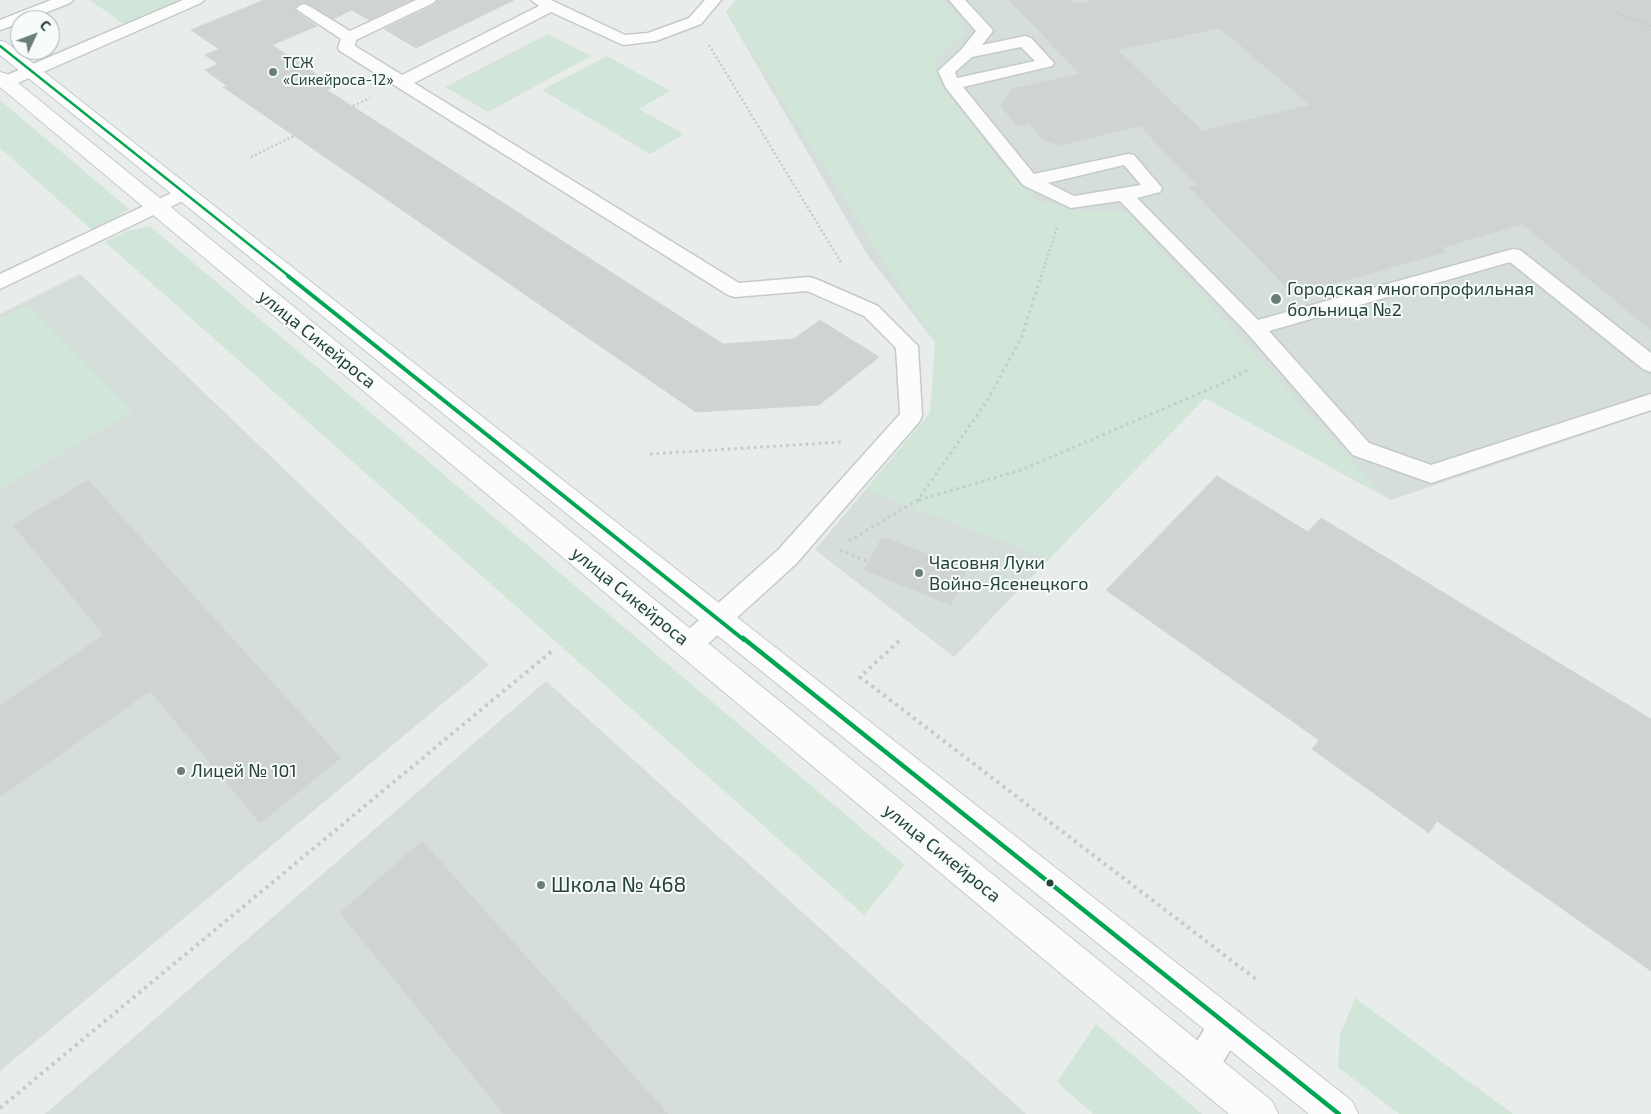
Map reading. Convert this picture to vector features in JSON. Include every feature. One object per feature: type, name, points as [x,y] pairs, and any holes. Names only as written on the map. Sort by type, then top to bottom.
[{"type":"street","name":"улица Сикейроса","points":[[0,46],[1339,1114]]},
{"type":"street","name":"улица Сикейроса","points":[[2,80],[1259,1114]]},
{"type":"lane","points":[[0,25],[65,0]]},
{"type":"lane","points":[[2,80],[31,70],[196,0]]},
{"type":"lane","points":[[428,0],[349,37],[346,48],[736,290],[809,284],[871,311],[907,346],[910,416],[787,556],[689,645]]},
{"type":"lane","points":[[402,82],[545,3],[623,40],[650,38],[695,21],[713,0]]},
{"type":"lane","points":[[957,0],[985,31],[967,53],[946,71],[952,84],[1030,182],[1071,202],[1124,196],[1153,188],[1128,160],[1030,182]]},
{"type":"lane","points":[[304,8],[349,37]]},
{"type":"lane","points":[[952,84],[1046,63],[1025,41],[967,53]]},
{"type":"lane","points":[[0,282],[184,193]]},
{"type":"lane","points":[[1124,196],[1254,328],[1361,449],[1431,474],[1651,402]]},
{"type":"lane","points":[[1254,328],[1513,255],[1651,364]]},
{"type":"lane","points":[[1201,1066],[1226,1024]]},
{"type":"path","points":[[1616,14],[1651,26]]},
{"type":"path","points":[[695,21],[871,311]]},
{"type":"path","points":[[251,157],[294,136]]},
{"type":"path","points":[[918,500],[987,400],[1022,336],[1058,225],[1030,182]]},
{"type":"path","points":[[869,562],[837,548],[918,500],[1021,470],[1221,384],[1277,354]]},
{"type":"path","points":[[650,454],[890,440]]},
{"type":"path","points":[[899,641],[860,677],[1257,980]]},
{"type":"path","points":[[0,1108],[552,651]]},
{"type":"shaded area","name":"Городская многопрофильная больница №2","points":[[736,0],[1651,0],[1651,412],[1391,500],[1205,398],[954,657],[815,550],[933,409],[935,342],[868,256],[726,12]]},
{"type":"shaded area","name":"Лицей № 101","points":[[80,274],[489,665],[0,1071],[0,314]]},
{"type":"shaded area","name":"Школа № 468","points":[[546,681],[1026,1114],[45,1114]]},
{"type":"green space","points":[[90,0],[186,0],[125,25]]},
{"type":"green space","points":[[736,0],[944,0],[959,16],[964,34],[933,61],[942,87],[1002,165],[1032,198],[1074,211],[1127,212],[1383,496],[1205,398],[1049,559],[866,490],[930,413],[935,342],[726,12]]},
{"type":"green space","points":[[548,34],[591,56],[488,112],[445,87]]},
{"type":"green space","points":[[607,56],[670,91],[639,109],[684,134],[650,154],[542,90]]},
{"type":"green space","points":[[0,100],[129,209],[92,230],[0,148]]},
{"type":"green space","points":[[150,226],[905,865],[864,915],[105,242],[127,231]]},
{"type":"green space","points":[[27,305],[133,412],[0,489],[0,318]]},
{"type":"green space","points":[[1355,998],[1513,1114],[1399,1114],[1338,1067],[1340,1035]]},
{"type":"green space","points":[[1096,1024],[1202,1114],[1093,1114],[1057,1082]]},
{"type":"building","points":[[264,0],[412,0],[369,20],[352,10],[333,19],[303,2],[298,5],[295,11],[317,26],[272,45],[334,86],[327,90],[723,344],[794,339],[820,320],[879,357],[819,405],[696,412],[223,87],[227,86],[205,70],[218,64],[205,55],[219,49],[191,30]]},
{"type":"building","points":[[438,0],[514,0],[416,48],[384,29],[434,5]]},
{"type":"building","points":[[1009,0],[1070,0],[1074,4],[1095,0],[1651,0],[1651,330],[1522,224],[1441,248],[1446,252],[1301,293],[1288,289],[1189,187],[1197,185],[1140,126],[1061,145],[1043,140],[1029,123],[1017,126],[1001,106],[1012,89],[1080,74]],"holes":[[[1220,28],[1310,105],[1202,131],[1118,50]]]},
{"type":"building","points":[[1217,476],[1308,532],[1321,518],[1651,719],[1651,971],[1437,821],[1429,833],[1312,749],[1319,740],[1106,590]]},
{"type":"building","points":[[88,480],[341,758],[260,823],[150,691],[0,797],[0,705],[104,635],[13,525]]},
{"type":"building","name":"Часовня Луки Войно-Ясенецкого","points":[[882,537],[967,569],[951,605],[864,570]]},
{"type":"building","points":[[422,841],[668,1114],[504,1114],[340,913]]},
{"type":"transit line","points":[[0,46],[1339,1114]]},
{"type":"place","name":"ТСЖ «Сикейроса-12»","points":[[273,72]]},
{"type":"place","name":"Городская многопрофильная больница №2","points":[[1276,299]]},
{"type":"place","name":"Часовня Луки Войно-Ясенецкого","points":[[919,573]]},
{"type":"place","name":"Лицей № 101","points":[[181,771]]},
{"type":"place","name":"Школа № 468","points":[[541,885]]}]
